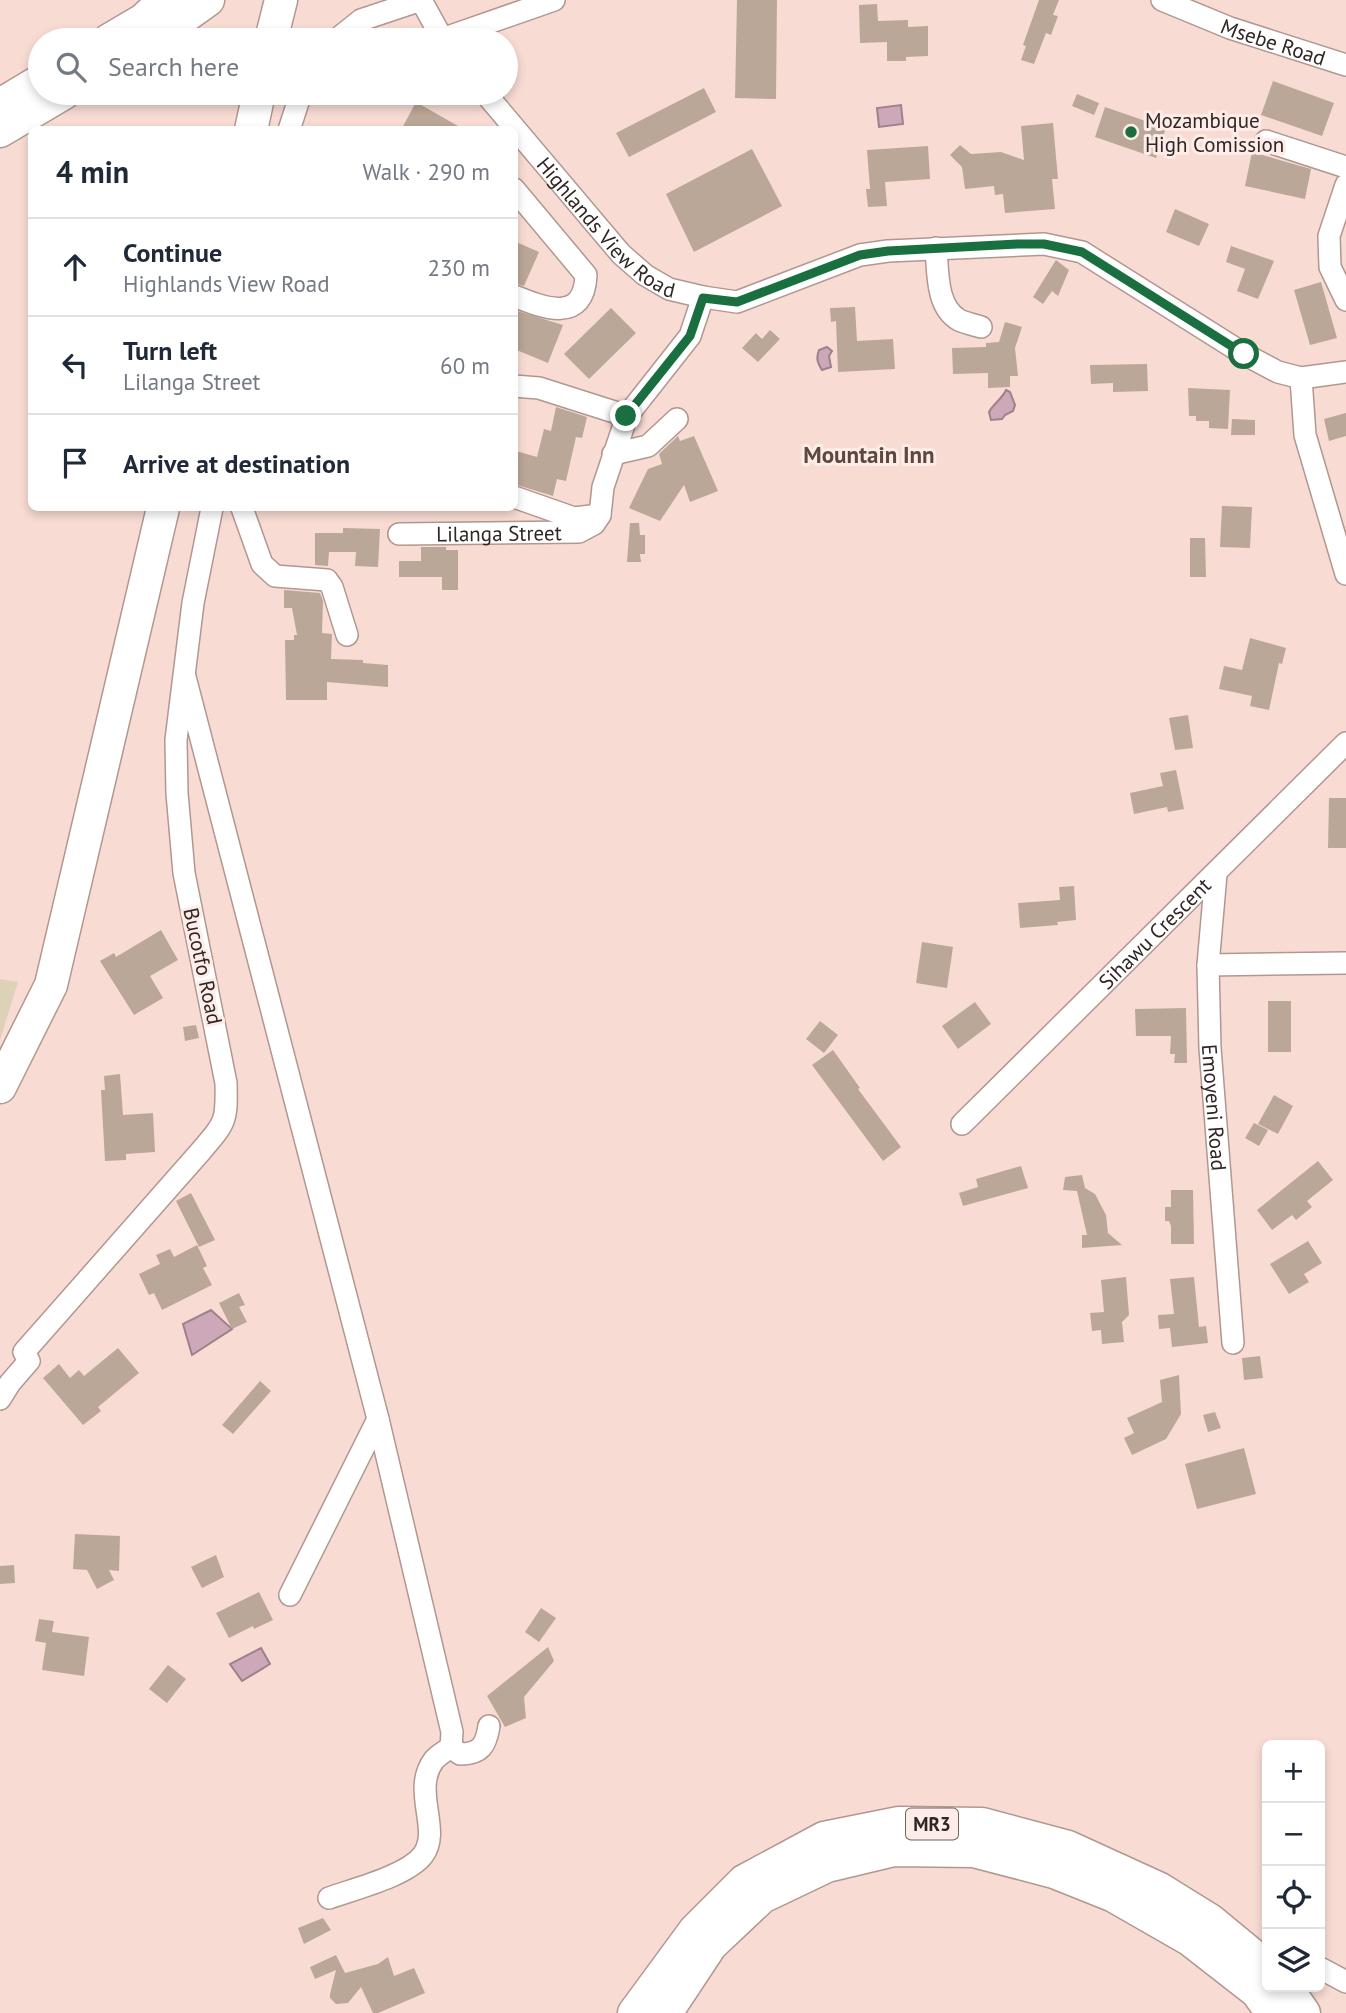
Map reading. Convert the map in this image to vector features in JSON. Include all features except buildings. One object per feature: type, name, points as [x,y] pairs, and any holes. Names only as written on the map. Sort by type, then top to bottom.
[{"type":"highway","points":[[133,28],[208,0]]},
{"type":"highway","points":[[274,28],[281,0]]},
{"type":"highway","points":[[135,28],[153,20]]},
{"type":"highway","points":[[0,90],[28,76]]},
{"type":"highway","points":[[0,105],[28,88]]},
{"type":"highway","points":[[0,131],[44,105]]},
{"type":"highway","points":[[252,126],[256,105]]},
{"type":"highway","points":[[0,1087],[51,985],[162,511]]},
{"type":"highway","name":"MR3","points":[[634,2013],[695,1930],[744,1881],[824,1838],[899,1823],[982,1824],[1068,1847],[1160,1889],[1210,1920],[1262,1960]]},
{"type":"highway","name":"MR3","points":[[666,2013],[711,1945],[762,1897],[827,1866],[894,1850],[907,1850],[974,1851],[1054,1872],[1114,1896],[1189,1939],[1257,1992],[1272,2013]]},
{"type":"highway","points":[[1289,1992],[1304,2013]]},
{"type":"street","points":[[352,28],[362,20],[421,0],[436,28]]},
{"type":"street","points":[[476,28],[554,0]]},
{"type":"street","name":"Msebe Road","points":[[1162,0],[1230,28],[1346,65]]},
{"type":"street","points":[[290,126],[296,105]]},
{"type":"street","name":"Highlands View Road","points":[[495,105],[513,126]]},
{"type":"street","name":"Highlands View Road","points":[[518,132],[621,254],[645,275],[669,289],[703,298],[737,302],[860,255],[936,248],[1044,244],[1082,252],[1244,354],[1278,372],[1301,378],[1346,372]]},
{"type":"street","points":[[1266,141],[1346,167]]},
{"type":"street","points":[[1346,186],[1329,236],[1330,267],[1346,300]]},
{"type":"street","points":[[518,194],[586,275],[585,287],[578,301],[562,310],[542,307],[518,298]]},
{"type":"street","points":[[554,236],[586,213]]},
{"type":"street","points":[[936,248],[945,308],[960,320],[981,327]]},
{"type":"street","points":[[518,498],[574,518],[600,515],[603,487],[626,416],[690,336],[703,298]]},
{"type":"street","points":[[1301,378],[1305,435],[1346,574]]},
{"type":"street","points":[[518,386],[539,388],[626,416]]},
{"type":"street","points":[[612,454],[648,446],[677,419]]},
{"type":"street","name":"Bucotfo Road","points":[[0,1399],[29,1361],[24,1352],[219,1130],[227,1114],[226,1083],[184,873],[177,793],[176,740],[193,603],[211,511]]},
{"type":"street","points":[[243,511],[262,564],[275,576],[327,580],[332,587],[347,635]]},
{"type":"street","name":"Lilanga Street","points":[[398,534],[579,532],[594,524],[600,515]]},
{"type":"street","points":[[185,677],[378,1419],[452,1732],[451,1747],[434,1760],[426,1778],[424,1801],[429,1843],[422,1856],[401,1871],[329,1898]]},
{"type":"street","name":"Sihawu Crescent","points":[[962,1125],[1346,743]]},
{"type":"street","name":"Emoyeni Road","points":[[1216,874],[1208,965],[1210,1048],[1233,1343]]},
{"type":"street","points":[[1208,965],[1346,963]]},
{"type":"street","points":[[290,1595],[378,1419]]},
{"type":"street","points":[[451,1747],[460,1754],[472,1754],[482,1748],[489,1726]]},
{"type":"street","points":[[1325,1971],[1346,1982]]},
{"type":"shaded area","points":[[901,105],[903,124],[879,127],[877,108]]},
{"type":"shaded area","points":[[827,347],[832,351],[829,356],[831,367],[822,370],[818,362],[819,350]]},
{"type":"shaded area","points":[[1006,390],[1010,392],[1015,405],[1013,411],[1002,419],[991,420],[989,412]]},
{"type":"shaded area","points":[[0,979],[18,982],[0,1040]]},
{"type":"shaded area","points":[[211,1310],[232,1329],[192,1355],[183,1324]]},
{"type":"shaded area","points":[[261,1648],[270,1664],[242,1681],[230,1664]]},
{"type":"place","name":"Mozambique High Comission","points":[[1131,132]]},
{"type":"district","name":"Mountain Inn","points":[[869,454]]},
{"type":"route","points":[[626,416],[690,336],[703,298],[737,302],[834,263],[860,255],[888,251],[1044,244],[1082,252],[1244,354]]}]
